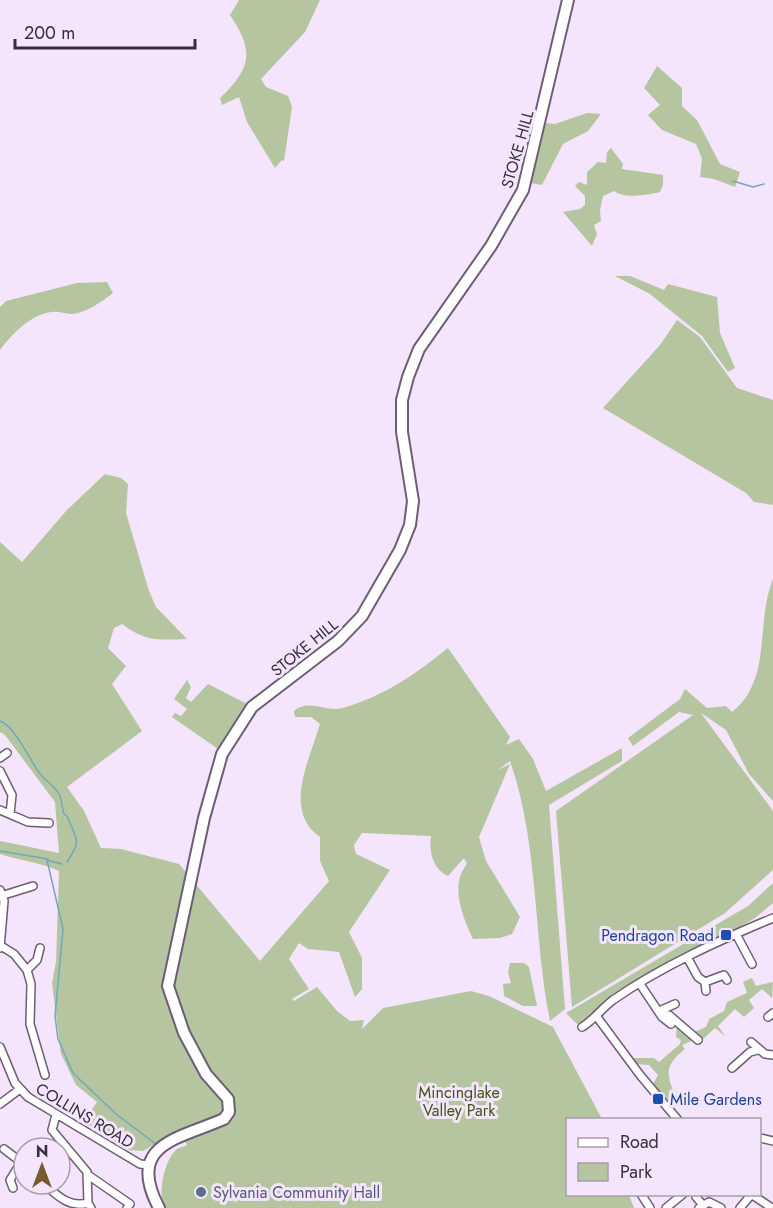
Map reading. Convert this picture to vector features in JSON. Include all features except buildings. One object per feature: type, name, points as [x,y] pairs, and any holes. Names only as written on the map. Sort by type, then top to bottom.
[{"type":"street","name":"STOKE HILL","points":[[148,1165],[159,1148],[224,1119],[229,1112],[228,1099],[206,1074],[184,1033],[168,986],[204,818],[222,754],[252,707],[338,641],[362,616],[403,543],[410,525],[413,501],[402,432],[402,400],[408,377],[419,349],[491,246],[523,190],[568,0]]},
{"type":"street","points":[[0,758],[7,753]]},
{"type":"street","points":[[0,771],[12,795],[10,814]]},
{"type":"street","points":[[0,810],[28,822],[49,823]]},
{"type":"street","points":[[30,889],[2,893],[1,947],[14,954],[27,970],[31,984],[30,1024],[45,1075]]},
{"type":"street","points":[[582,1027],[597,1017],[601,1010],[640,984],[687,957],[773,918]]},
{"type":"street","points":[[736,934],[752,964]]},
{"type":"street","points":[[27,970],[37,960],[40,948]]},
{"type":"street","points":[[687,957],[705,982],[706,991]]},
{"type":"street","points":[[705,982],[724,975],[727,980]]},
{"type":"street","points":[[640,984],[660,1013],[671,1024]]},
{"type":"street","points":[[660,1013],[675,1004]]},
{"type":"street","points":[[660,1013],[669,1015],[698,1040]]},
{"type":"street","points":[[597,1017],[640,1075],[677,1118]]},
{"type":"street","points":[[751,1042],[758,1050],[773,1055]]},
{"type":"street","name":"COLLINS ROAD","points":[[0,1047],[20,1089],[56,1115],[140,1164],[148,1165]]},
{"type":"street","points":[[732,1068],[750,1052],[758,1050]]},
{"type":"street","points":[[0,1104],[20,1089]]},
{"type":"street","points":[[56,1115],[52,1130],[56,1138],[75,1155],[88,1175],[130,1204],[128,1208]]},
{"type":"street","points":[[4,1149],[12,1155]]},
{"type":"street","points":[[148,1165],[150,1188],[159,1208]]},
{"type":"street","points":[[3,1174],[11,1184],[12,1182]]},
{"type":"street","points":[[59,1196],[67,1203],[90,1205],[88,1175]]},
{"type":"street","points":[[666,1208],[681,1196]]},
{"type":"street","points":[[740,1208],[750,1196]]},
{"type":"street","points":[[753,1196],[772,1208]]},
{"type":"street","points":[[696,1197],[701,1207],[711,1202],[721,1208]]},
{"type":"green space","points":[[239,0],[320,0],[305,32],[261,79],[266,87],[288,96],[292,107],[284,161],[282,160],[275,168],[247,122],[239,97],[222,105],[220,98],[238,78],[246,59],[243,39],[230,15]]},
{"type":"green space","points":[[657,66],[682,88],[682,106],[697,120],[720,164],[740,172],[735,187],[714,179],[700,177],[702,159],[696,144],[662,130],[648,115],[660,105],[644,88]]},
{"type":"green space","points":[[587,113],[601,114],[588,131],[563,144],[542,185],[531,183],[530,176],[546,123],[555,124]]},
{"type":"green space","points":[[611,148],[623,164],[622,169],[663,175],[663,185],[660,192],[630,196],[614,191],[603,196],[600,210],[601,221],[594,225],[597,234],[592,246],[563,212],[580,209],[585,205],[585,196],[575,186],[579,182],[587,185],[587,172],[598,162],[606,163],[607,152]]},
{"type":"green space","points":[[615,276],[630,276],[664,290],[668,284],[717,297],[720,333],[735,368],[728,372],[702,336],[650,294]]},
{"type":"green space","points":[[107,282],[113,293],[99,303],[77,313],[54,312],[37,317],[16,331],[0,350],[0,307],[6,301],[77,283]]},
{"type":"green space","points":[[677,320],[700,337],[737,388],[773,400],[773,505],[754,502],[746,493],[603,408],[660,345]]},
{"type":"green space","name":"Mincinglake Valley Park","points":[[105,474],[121,478],[128,484],[126,513],[149,591],[156,607],[187,639],[153,639],[138,634],[122,624],[114,628],[108,648],[126,666],[112,684],[142,731],[67,787],[84,811],[101,848],[121,849],[179,864],[260,961],[329,881],[320,861],[320,837],[309,826],[303,813],[301,799],[306,768],[320,724],[311,717],[295,717],[294,711],[300,707],[337,709],[358,703],[399,683],[448,648],[510,737],[506,745],[519,739],[533,759],[546,791],[622,748],[622,761],[549,805],[565,1009],[550,1021],[531,857],[519,793],[510,761],[498,770],[510,764],[479,837],[486,861],[520,917],[512,934],[500,938],[473,939],[465,921],[458,892],[459,882],[467,864],[464,858],[448,876],[435,864],[431,836],[362,833],[354,845],[356,854],[390,870],[349,932],[362,958],[362,989],[355,997],[339,952],[308,949],[299,943],[289,959],[309,989],[292,999],[294,1001],[317,987],[337,1011],[350,1021],[364,1020],[362,1029],[383,1008],[471,991],[489,996],[553,1027],[601,1118],[566,1118],[566,1196],[629,1196],[634,1208],[165,1208],[162,1188],[170,1157],[178,1149],[187,1145],[185,1141],[227,1121],[168,1136],[143,1151],[129,1150],[83,1122],[97,1102],[76,1085],[61,1054],[52,983],[56,962],[59,871],[0,854],[0,841],[59,853],[55,802],[5,735],[0,732],[0,542],[22,562],[67,510]]},
{"type":"green space","points":[[773,579],[773,801],[749,774],[726,730],[701,713],[773,811],[773,870],[725,913],[572,1007],[556,811],[693,715],[679,712],[633,746],[628,738],[680,699],[685,689],[707,708],[726,706],[732,712],[745,699],[758,667],[765,613]]},
{"type":"green space","points":[[187,680],[191,687],[186,698],[191,702],[208,684],[249,705],[218,749],[172,717],[175,713],[181,716],[187,709],[174,699]]},
{"type":"green space","points":[[773,883],[773,903],[755,918],[577,1024],[566,1013],[748,906]]},
{"type":"green space","points":[[510,963],[524,963],[529,967],[537,1006],[523,1006],[504,996],[503,984],[511,983],[508,972]]},
{"type":"green space","points":[[752,978],[756,986],[773,982],[772,998],[762,989],[749,1000],[754,1008],[744,1017],[735,1009],[718,1026],[725,1036],[715,1028],[701,1041],[692,1033],[706,1027],[709,1019],[724,1011],[727,1002],[747,993],[743,982]]},
{"type":"green space","points":[[677,1024],[696,1039],[682,1045],[685,1049],[669,1068],[669,1079],[677,1102],[673,1105],[653,1084],[658,1075],[649,1065],[636,1064],[633,1058],[654,1058],[659,1062],[680,1044],[681,1040],[676,1037]]},
{"type":"waterway","points":[[733,181],[753,187],[764,184]]},
{"type":"waterway","points":[[0,721],[12,730],[41,775],[59,793],[64,814],[67,816],[76,840],[75,849],[67,862]]},
{"type":"waterway","points":[[0,851],[48,859]]},
{"type":"waterway","points":[[62,864],[47,860],[63,929],[55,1016],[58,1039],[73,1073],[116,1114],[157,1145]]},
{"type":"place","name":"Pendragon Road","points":[[726,935]]},
{"type":"place","name":"Mile Gardens","points":[[658,1099]]},
{"type":"place","name":"Sylvania Community Hall","points":[[201,1192]]}]
